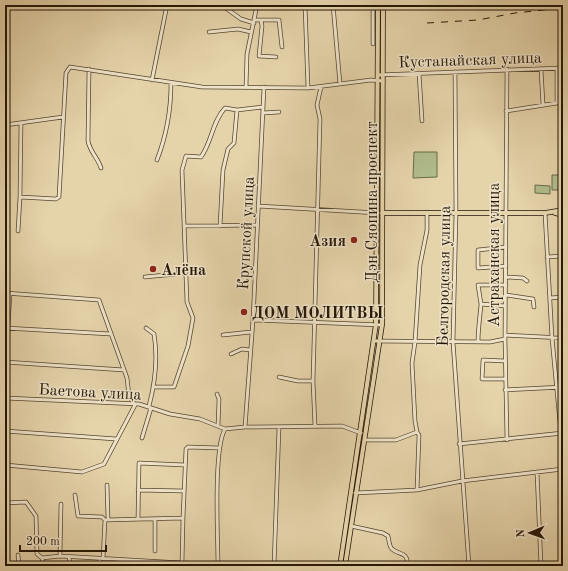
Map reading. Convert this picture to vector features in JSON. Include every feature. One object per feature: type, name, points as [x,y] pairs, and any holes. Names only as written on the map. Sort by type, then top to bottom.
[{"type":"main road","name":"Дэн Сяопина проспект","points":[[353,493],[365,440],[382,325],[384,212],[381,81],[378,75],[378,5]]},
{"type":"main road","name":"Дэн Сяопина проспект","points":[[353,493],[375,341],[381,81],[383,75],[383,5]]},
{"type":"main road","points":[[555,213],[563,210]]},
{"type":"main road","points":[[378,213],[555,213],[563,215]]},
{"type":"main road","points":[[345,566],[351,526],[353,493]]},
{"type":"main road","points":[[340,566],[353,493]]},
{"type":"street","points":[[152,80],[167,5]]},
{"type":"street","points":[[246,87],[247,54],[257,5]]},
{"type":"street","points":[[305,5],[308,88]]},
{"type":"street","points":[[333,5],[340,84]]},
{"type":"street","points":[[373,5],[373,44]]},
{"type":"street","points":[[227,9],[236,16],[254,21],[280,20],[282,47]]},
{"type":"street","points":[[261,20],[262,26],[259,56],[261,58],[276,57]]},
{"type":"street","points":[[209,32],[238,29],[251,32]]},
{"type":"street","points":[[20,197],[58,199],[66,73],[70,67],[202,87],[308,88],[381,81]]},
{"type":"street","points":[[541,68],[543,105]]},
{"type":"street","points":[[506,111],[543,105],[555,105],[558,101],[557,68]]},
{"type":"street","name":"Кустанайская улица","points":[[378,75],[563,68]]},
{"type":"street","points":[[89,69],[88,141],[90,150],[100,163],[101,168]]},
{"type":"street","name":"Астраханская улица","points":[[507,69],[505,306],[507,440]]},
{"type":"street","name":"Белгородская улица","points":[[455,72],[456,213],[453,342],[459,444],[469,566]]},
{"type":"street","points":[[419,73],[422,121]]},
{"type":"street","points":[[157,160],[163,144],[171,108],[171,83]]},
{"type":"street","name":"Крупской улица","points":[[245,427],[264,87]]},
{"type":"street","points":[[315,426],[313,381],[320,119],[317,105],[321,87]]},
{"type":"street","points":[[154,387],[174,387],[188,346],[193,318],[187,302],[182,170],[186,156],[201,157],[207,149],[218,116],[225,108],[237,110],[263,107]]},
{"type":"street","points":[[220,226],[223,170],[228,149],[234,142],[237,110]]},
{"type":"street","points":[[263,113],[279,112]]},
{"type":"street","points":[[5,125],[63,117]]},
{"type":"street","points":[[18,231],[21,123]]},
{"type":"street","points":[[258,206],[317,208],[378,213]]},
{"type":"street","points":[[417,490],[419,435],[417,432],[412,363],[415,342],[420,266],[427,230],[427,212]]},
{"type":"street","points":[[459,444],[562,433],[556,388],[552,338],[545,213]]},
{"type":"street","points":[[184,226],[256,225]]},
{"type":"street","points":[[506,247],[478,250],[478,268],[506,266]]},
{"type":"street","points":[[547,257],[563,256]]},
{"type":"street","points":[[145,277],[186,273]]},
{"type":"street","points":[[506,277],[523,278],[527,281]]},
{"type":"street","points":[[478,342],[478,323],[481,304],[478,285],[506,285]]},
{"type":"street","points":[[5,293],[99,300],[124,370],[128,396],[135,405],[104,464],[82,472],[5,465]]},
{"type":"street","points":[[5,369],[6,328],[10,294]]},
{"type":"street","points":[[506,295],[533,299],[534,307]]},
{"type":"street","points":[[550,298],[563,297]]},
{"type":"street","points":[[481,304],[505,306]]},
{"type":"street","points":[[252,320],[382,325]]},
{"type":"street","points":[[6,328],[111,334]]},
{"type":"street","points":[[142,438],[154,387],[156,344],[154,334],[146,328]]},
{"type":"street","points":[[223,335],[251,332]]},
{"type":"street","points":[[375,341],[490,342],[505,337],[563,338]]},
{"type":"street","points":[[231,354],[242,350],[250,350]]},
{"type":"street","points":[[505,361],[483,360],[482,379],[505,379]]},
{"type":"street","points":[[5,362],[124,370]]},
{"type":"street","points":[[279,377],[298,381],[313,381]]},
{"type":"street","points":[[506,390],[563,387]]},
{"type":"street","points":[[218,394],[218,426]]},
{"type":"street","name":"Баетова улица","points":[[5,398],[150,407],[170,414],[200,419],[225,429],[245,427],[342,426],[361,433]]},
{"type":"street","points":[[274,566],[279,427]]},
{"type":"street","points":[[218,566],[220,448],[221,437],[225,429]]},
{"type":"street","points":[[5,431],[116,439]]},
{"type":"street","points":[[365,440],[396,440],[417,432]]},
{"type":"street","points":[[182,563],[186,449],[188,447],[220,448]]},
{"type":"street","points":[[138,519],[139,463],[186,465]]},
{"type":"street","points":[[353,493],[417,490],[462,481],[563,469]]},
{"type":"street","points":[[537,472],[541,566]]},
{"type":"street","points":[[99,566],[107,519],[107,485]]},
{"type":"street","points":[[138,490],[184,491]]},
{"type":"street","points":[[75,495],[78,516],[102,517],[107,519],[183,518]]},
{"type":"street","points":[[5,503],[26,502],[36,516],[37,554],[42,558],[44,566]]},
{"type":"street","points":[[60,556],[61,504]]},
{"type":"street","points":[[155,519],[155,551]]},
{"type":"street","points":[[351,526],[383,533],[388,536],[390,547],[393,550],[403,553],[408,566]]},
{"type":"street","points":[[18,555],[19,566]]},
{"type":"street","points":[[42,558],[60,556],[182,563],[203,566]]},
{"type":"street","points":[[70,557],[70,566]]},
{"type":"green space","points":[[414,152],[437,152],[437,177],[413,178]]},
{"type":"green space","points":[[552,175],[563,175],[563,190],[552,190]]},
{"type":"green space","points":[[535,185],[550,186],[550,194],[535,193]]},
{"type":"railway","points":[[427,23],[478,20],[515,13],[563,8]]},
{"type":"place","name":"Азия","points":[[354,240]]},
{"type":"place","name":"Алёна","points":[[153,269]]},
{"type":"place","name":"ДОМ МОЛИТВЫ","points":[[244,312]]}]
